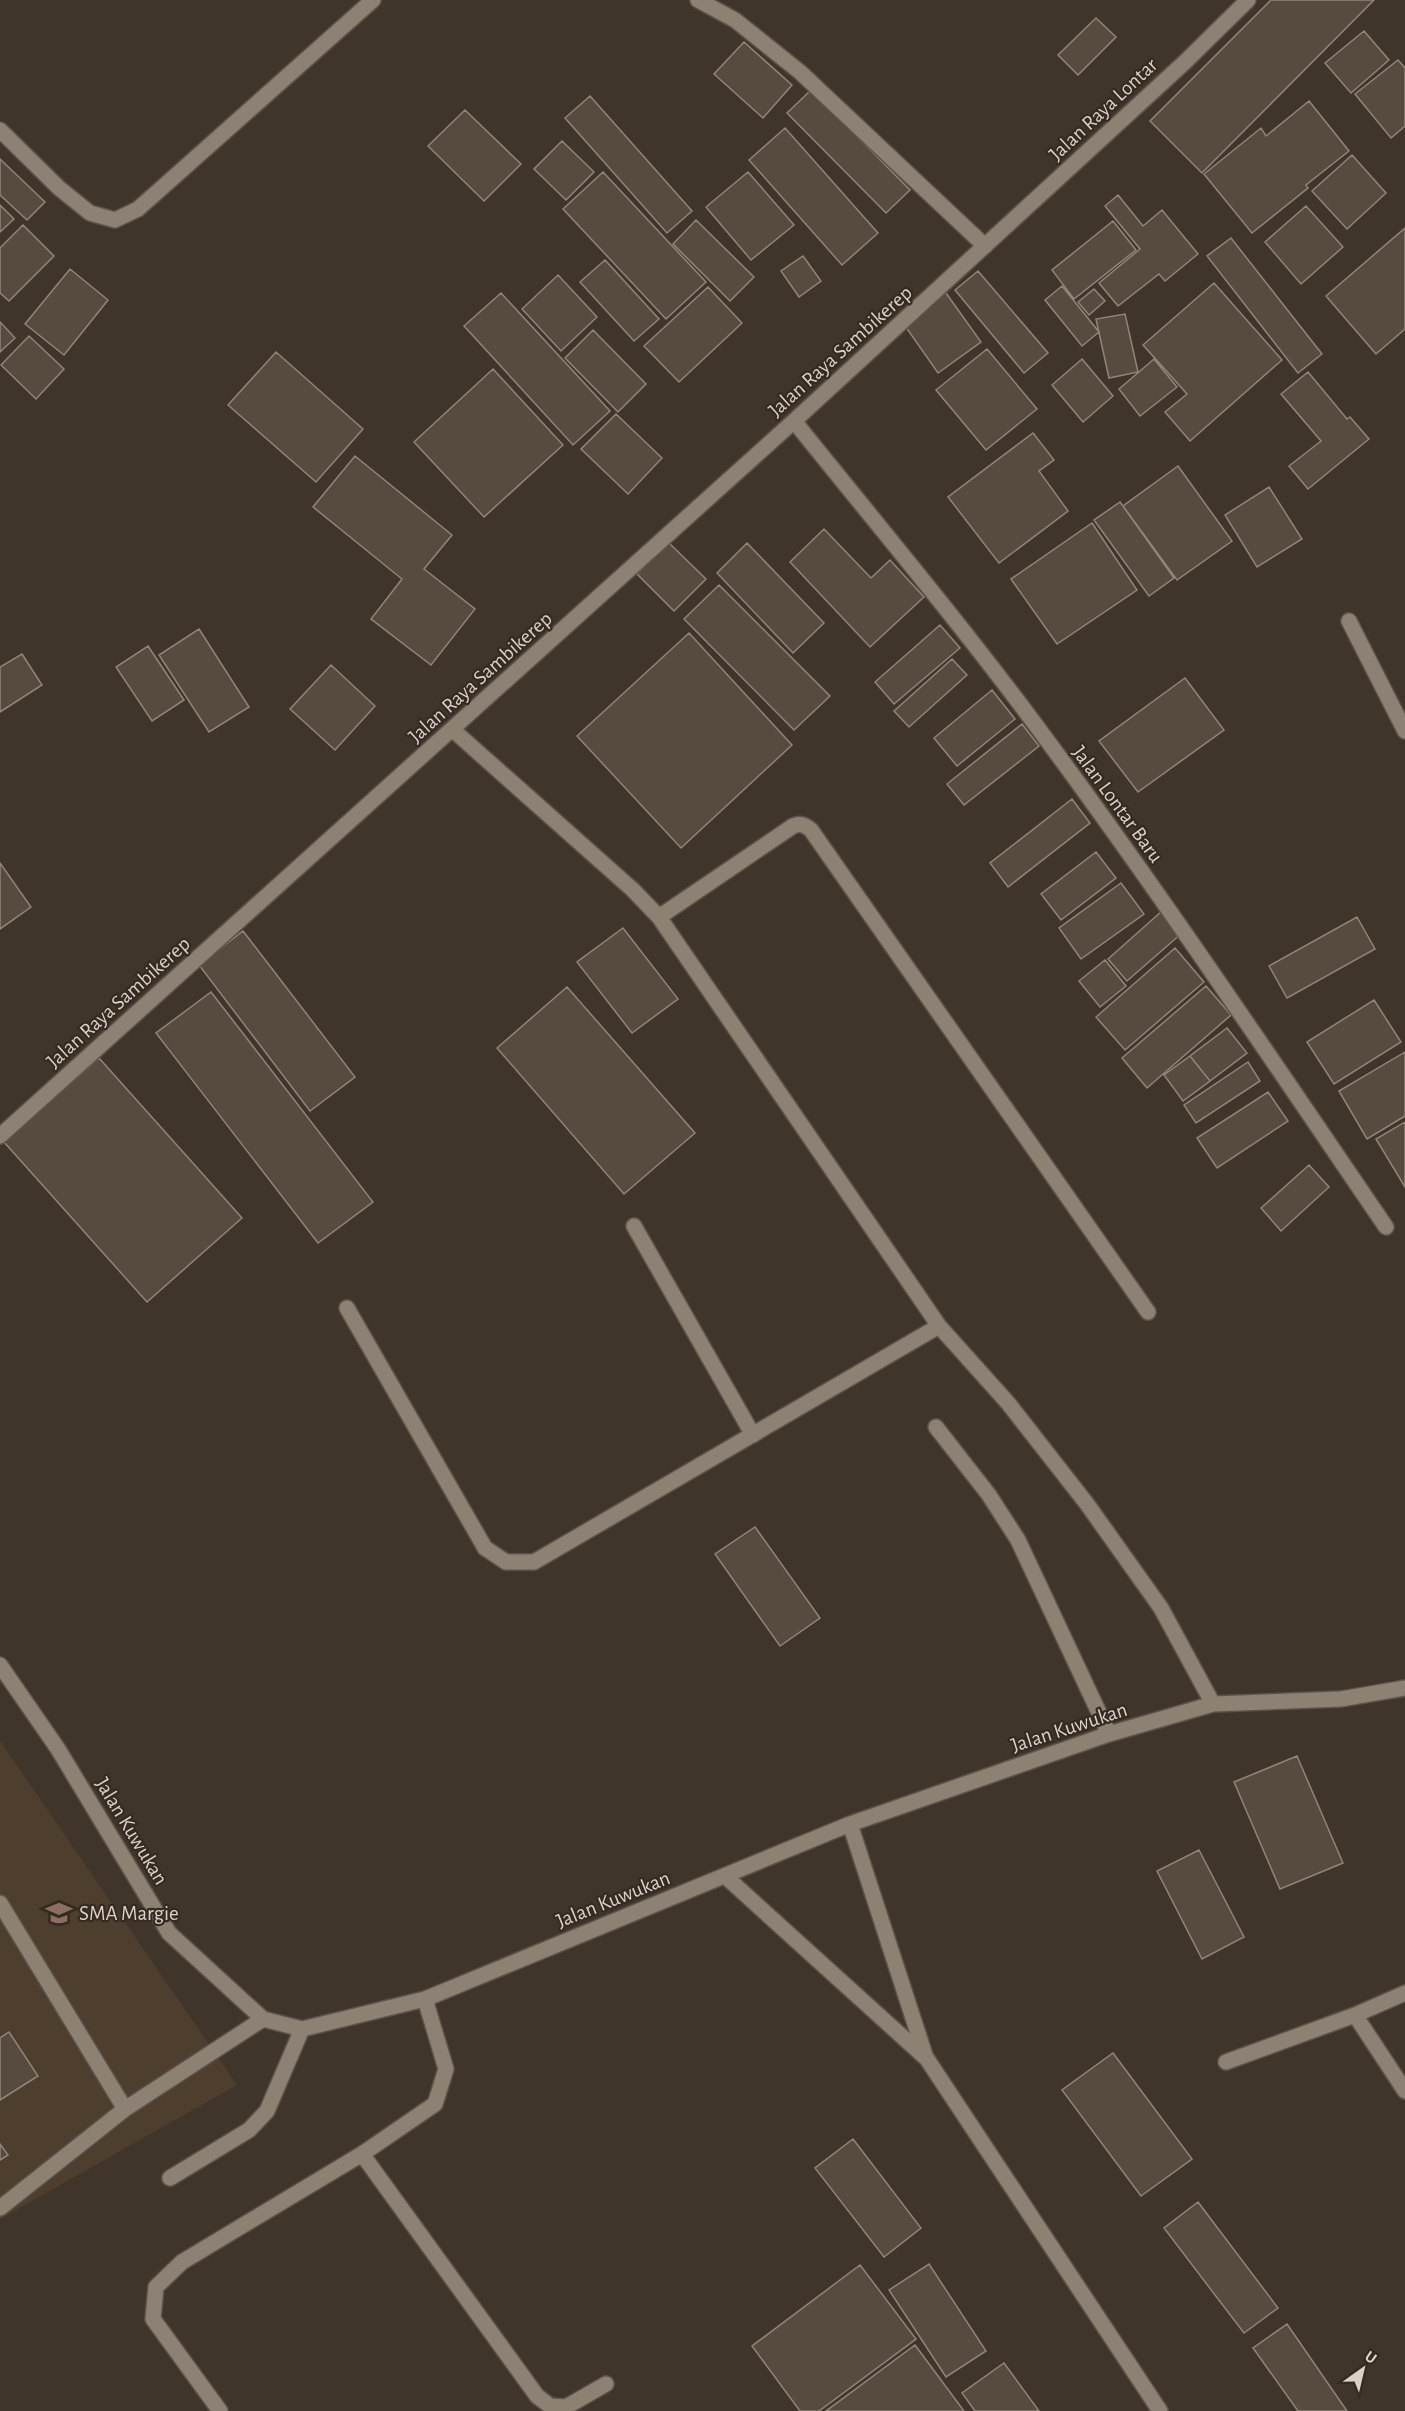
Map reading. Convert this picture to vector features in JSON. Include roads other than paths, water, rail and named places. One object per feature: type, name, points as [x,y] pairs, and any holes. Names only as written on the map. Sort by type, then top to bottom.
[{"type":"street","points":[[1,133],[58,188],[90,213],[115,220],[138,209],[372,0]]},
{"type":"street","points":[[698,0],[735,20],[800,72],[985,246]]},
{"type":"street","name":"Jalan Raya Lontar","points":[[985,246],[1185,62],[1248,0]]},
{"type":"street","name":"Jalan Raya Sambikerep","points":[[0,1136],[453,730],[985,246]]},
{"type":"street","name":"Jalan Lontar Baru","points":[[794,421],[962,628],[1038,729],[1214,974],[1386,1227]]},
{"type":"street","points":[[1348,621],[1405,731]]},
{"type":"street","points":[[453,730],[633,891],[658,917],[939,1326],[1008,1403],[1087,1504],[1161,1608],[1213,1704]]},
{"type":"street","points":[[658,917],[793,826],[806,825],[1148,1312]]},
{"type":"street","points":[[634,1226],[753,1435]]},
{"type":"street","points":[[347,1308],[485,1548],[506,1562],[534,1562],[939,1326]]},
{"type":"street","points":[[936,1427],[988,1495],[1018,1540],[1110,1734]]},
{"type":"street","name":"Jalan Kuwukan","points":[[0,1665],[58,1749],[169,1933],[263,2019],[302,2029],[425,1999],[850,1824],[1110,1734],[1213,1704],[1341,1699],[1405,1688]]},
{"type":"street","points":[[850,1824],[927,2059]]},
{"type":"street","points":[[725,1876],[927,2059],[1160,2411]]},
{"type":"street","points":[[0,1903],[125,2109]]},
{"type":"street","points":[[1226,2062],[1405,1993]]},
{"type":"street","points":[[220,2411],[153,2319],[156,2287],[182,2262],[362,2154],[435,2104],[446,2069],[425,1999]]},
{"type":"street","points":[[1355,2014],[1405,2091]]},
{"type":"street","points":[[0,2208],[125,2109],[263,2019]]},
{"type":"street","points":[[170,2178],[249,2130],[267,2111],[302,2029]]},
{"type":"street","points":[[362,2154],[537,2396],[550,2406],[566,2407],[606,2384]]},
{"type":"place","name":"SMA Margie","points":[[59,1913]]}]
